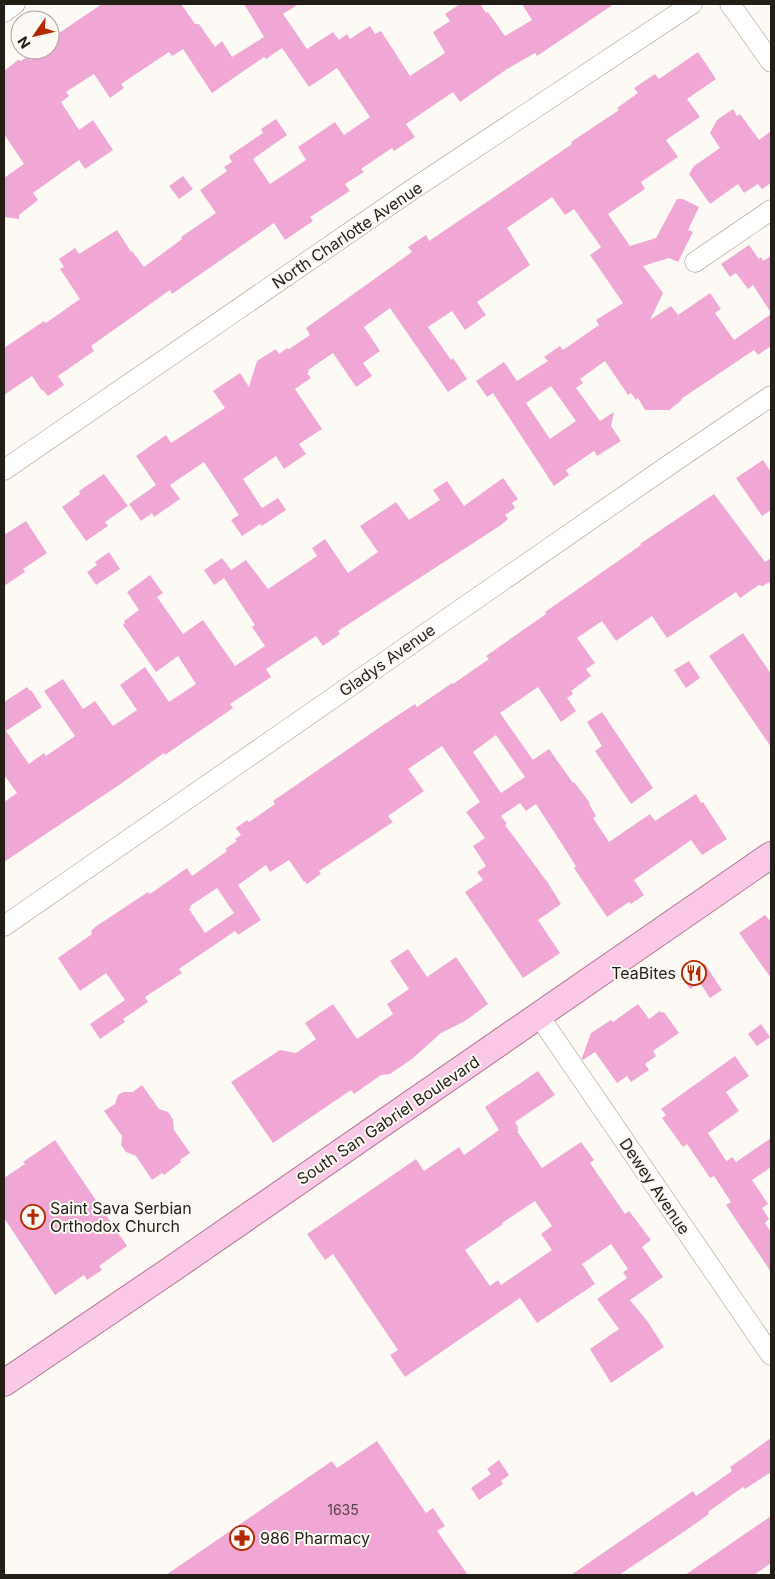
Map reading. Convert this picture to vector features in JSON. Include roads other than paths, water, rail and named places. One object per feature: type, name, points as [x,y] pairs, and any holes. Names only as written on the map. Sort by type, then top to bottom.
[{"type":"main road","name":"South San Gabriel Boulevard","points":[[4,1382],[771,855]]},
{"type":"street","points":[[4,12],[15,4]]},
{"type":"street","name":"North Charlotte Avenue","points":[[4,470],[410,191],[692,4]]},
{"type":"street","points":[[730,4],[771,62]]},
{"type":"street","points":[[695,262],[771,210]]},
{"type":"street","name":"Gladys Avenue","points":[[4,926],[771,396]]},
{"type":"street","name":"Dewey Avenue","points":[[539,1016],[771,1355]]},
{"type":"place","name":"TeaBites","points":[[694,973]]},
{"type":"place","name":"Saint Sava Serbian Orthodox Church","points":[[33,1217]]},
{"type":"place","name":"986 Pharmacy","points":[[242,1538]]}]
